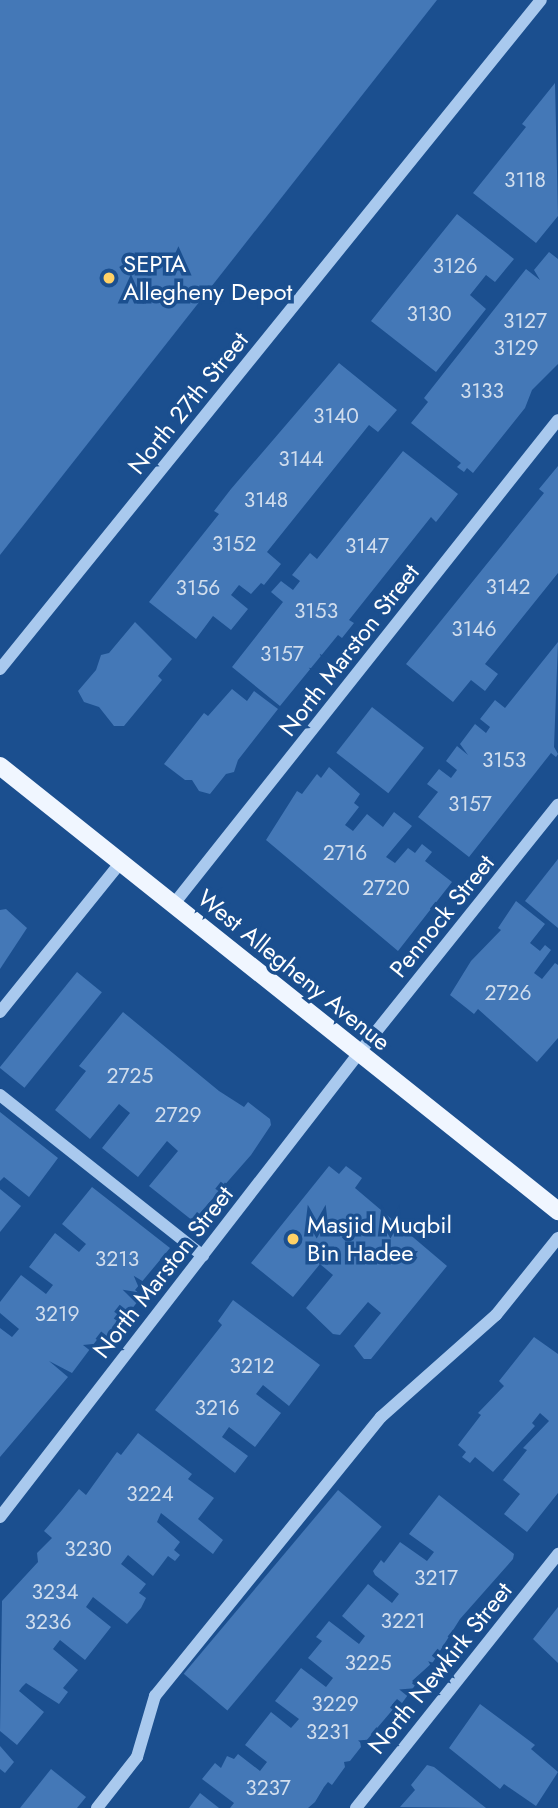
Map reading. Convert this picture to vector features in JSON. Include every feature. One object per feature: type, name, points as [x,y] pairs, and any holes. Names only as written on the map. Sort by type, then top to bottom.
[{"type":"main road","name":"West Allegheny Avenue","points":[[0,766],[558,1211]]},
{"type":"street","name":"North 27th Street","points":[[0,669],[541,0]]},
{"type":"street","name":"North Marston Street","points":[[173,905],[558,420]]},
{"type":"street","name":"Pennock Street","points":[[359,1052],[558,805]]},
{"type":"street","points":[[0,1012],[121,862]]},
{"type":"street","name":"North Marston Street","points":[[0,1517],[359,1052]]},
{"type":"street","points":[[0,1095],[203,1256]]},
{"type":"street","points":[[97,1808],[137,1757],[155,1696],[181,1663],[381,1417],[496,1315],[558,1238]]},
{"type":"street","name":"North Newkirk Street","points":[[356,1808],[558,1554]]},
{"type":"building","name":"SEPTA Allegheny Depot","points":[[0,0],[437,0],[0,555]]},
{"type":"building","points":[[555,83],[558,216],[536,243],[473,193],[526,127],[522,124]]},
{"type":"building","points":[[457,214],[514,259],[495,282],[486,275],[470,295],[486,309],[436,372],[371,321]]},
{"type":"building","points":[[549,252],[558,259],[558,364],[532,390],[525,408],[473,473],[467,468],[464,472],[457,467],[461,463],[411,423],[428,402],[424,398],[526,269],[540,280],[534,270]]},
{"type":"building","points":[[339,363],[397,410],[378,432],[369,425],[267,552],[281,564],[264,585],[261,583],[251,594],[239,585],[231,595],[248,609],[231,630],[213,616],[196,639],[149,602],[219,514],[214,511],[231,489]]},
{"type":"building","points":[[403,451],[458,494],[436,522],[431,517],[349,620],[354,623],[342,638],[338,635],[280,706],[232,667],[283,602],[271,592],[281,581],[293,590],[300,581],[292,575],[310,553],[317,559]]},
{"type":"building","points":[[558,466],[558,573],[485,664],[498,674],[485,691],[471,680],[453,702],[406,664],[544,493],[539,489]]},
{"type":"building","points":[[135,622],[172,659],[158,676],[162,680],[124,726],[114,726],[99,707],[84,702],[78,691],[96,670],[101,655],[109,653]]},
{"type":"building","points":[[558,642],[554,747],[558,754],[556,757],[551,753],[469,857],[418,817],[438,792],[427,784],[439,769],[451,778],[457,770],[446,761],[457,746],[468,755],[460,744],[475,724],[486,733],[490,727],[480,719],[495,700],[505,708]]},
{"type":"building","points":[[232,689],[247,701],[254,691],[278,709],[238,760],[234,772],[226,774],[210,794],[199,791],[192,780],[185,780],[164,764],[204,713],[208,716]]},
{"type":"building","points":[[372,707],[424,748],[388,793],[336,753]]},
{"type":"building","points":[[329,767],[360,794],[354,803],[359,807],[345,825],[353,831],[367,814],[383,827],[394,812],[412,826],[386,857],[395,863],[408,848],[415,853],[422,844],[432,852],[425,861],[452,882],[398,951],[266,840],[297,791],[302,794],[317,774],[321,778]]},
{"type":"building","points":[[558,859],[558,928],[525,901]]},
{"type":"building","points":[[516,901],[545,924],[530,943],[540,951],[545,945],[551,950],[534,973],[542,979],[555,963],[558,965],[558,1038],[537,1062],[478,1009],[474,1014],[450,995],[471,961],[501,930],[498,928]]},
{"type":"building","points":[[6,909],[27,928],[0,969],[0,910]]},
{"type":"building","points":[[77,972],[102,992],[24,1088],[0,1067]]},
{"type":"building","points":[[123,1012],[219,1091],[244,1107],[248,1102],[270,1119],[271,1125],[251,1155],[193,1221],[149,1186],[178,1151],[167,1141],[138,1177],[102,1148],[130,1113],[119,1104],[90,1139],[55,1110],[86,1071],[79,1066]]},
{"type":"building","points":[[0,1112],[58,1158],[29,1197],[4,1177],[0,1181]]},
{"type":"building","points":[[329,1166],[339,1174],[346,1166],[362,1178],[355,1188],[447,1266],[371,1359],[364,1359],[354,1346],[381,1313],[368,1302],[340,1335],[333,1334],[306,1308],[333,1275],[320,1264],[293,1297],[251,1263]]},
{"type":"building","points":[[92,1187],[170,1248],[135,1290],[142,1296],[109,1338],[102,1333],[72,1373],[49,1361],[68,1377],[0,1457],[0,1328],[12,1337],[19,1329],[0,1313],[0,1302],[21,1275],[46,1294],[53,1285],[29,1267],[55,1233],[79,1252],[86,1244],[62,1224]]},
{"type":"building","points":[[0,1189],[21,1206],[0,1232]]},
{"type":"building","points":[[233,1300],[320,1365],[289,1406],[263,1385],[256,1394],[281,1413],[255,1447],[229,1427],[222,1437],[248,1456],[235,1473],[155,1410],[222,1325],[218,1321]]},
{"type":"building","points":[[534,1337],[558,1354],[558,1493],[527,1532],[504,1514],[520,1494],[503,1480],[527,1450],[523,1448],[549,1421],[540,1413],[532,1423],[535,1426],[493,1472],[475,1457],[470,1463],[462,1457],[466,1452],[458,1445],[481,1415],[478,1413],[504,1386],[499,1381]]},
{"type":"building","points":[[138,1433],[192,1474],[188,1479],[214,1498],[198,1519],[223,1540],[213,1554],[161,1513],[157,1522],[180,1542],[174,1550],[180,1555],[175,1561],[168,1556],[153,1576],[128,1555],[121,1564],[146,1584],[139,1593],[146,1598],[141,1608],[127,1624],[93,1597],[86,1607],[111,1627],[85,1660],[60,1640],[53,1649],[78,1670],[63,1688],[68,1692],[59,1704],[26,1683],[22,1687],[19,1691],[44,1712],[17,1745],[0,1731],[2,1601],[38,1562],[37,1553],[52,1538],[44,1531],[79,1489],[86,1495],[117,1452],[121,1455]]},
{"type":"building","points":[[338,1490],[382,1527],[227,1710],[184,1674]]},
{"type":"building","points":[[439,1495],[514,1554],[513,1559],[460,1619],[433,1662],[412,1681],[416,1684],[402,1703],[397,1699],[392,1705],[395,1707],[366,1741],[360,1741],[361,1747],[350,1761],[344,1762],[345,1767],[332,1785],[328,1782],[315,1802],[308,1808],[230,1808],[234,1803],[202,1779],[215,1763],[221,1768],[227,1756],[234,1759],[238,1754],[260,1771],[267,1762],[245,1745],[271,1712],[291,1728],[299,1719],[275,1701],[301,1668],[326,1687],[333,1678],[308,1658],[322,1641],[316,1637],[329,1621],[359,1644],[365,1636],[342,1616],[368,1584],[392,1603],[399,1594],[375,1575],[373,1571],[381,1560],[384,1563],[400,1542],[427,1561],[434,1552],[409,1534]]},
{"type":"building","points":[[558,1607],[558,1663],[533,1639]]},
{"type":"building","points":[[480,1704],[535,1745],[531,1749],[558,1772],[536,1806],[504,1784],[500,1789],[449,1748]]},
{"type":"building","points":[[0,1746],[14,1762],[5,1773],[0,1769]]},
{"type":"building","points":[[427,1765],[434,1767],[486,1808],[400,1807],[415,1790],[411,1785]]},
{"type":"building","points":[[51,1769],[86,1797],[77,1808],[20,1808]]},
{"type":"building","points":[[200,1793],[219,1808],[189,1808]]},
{"type":"place","name":"SEPTA Allegheny Depot","points":[[109,278]]},
{"type":"place","name":"Masjid Muqbil Bin Hadee","points":[[293,1239]]}]
